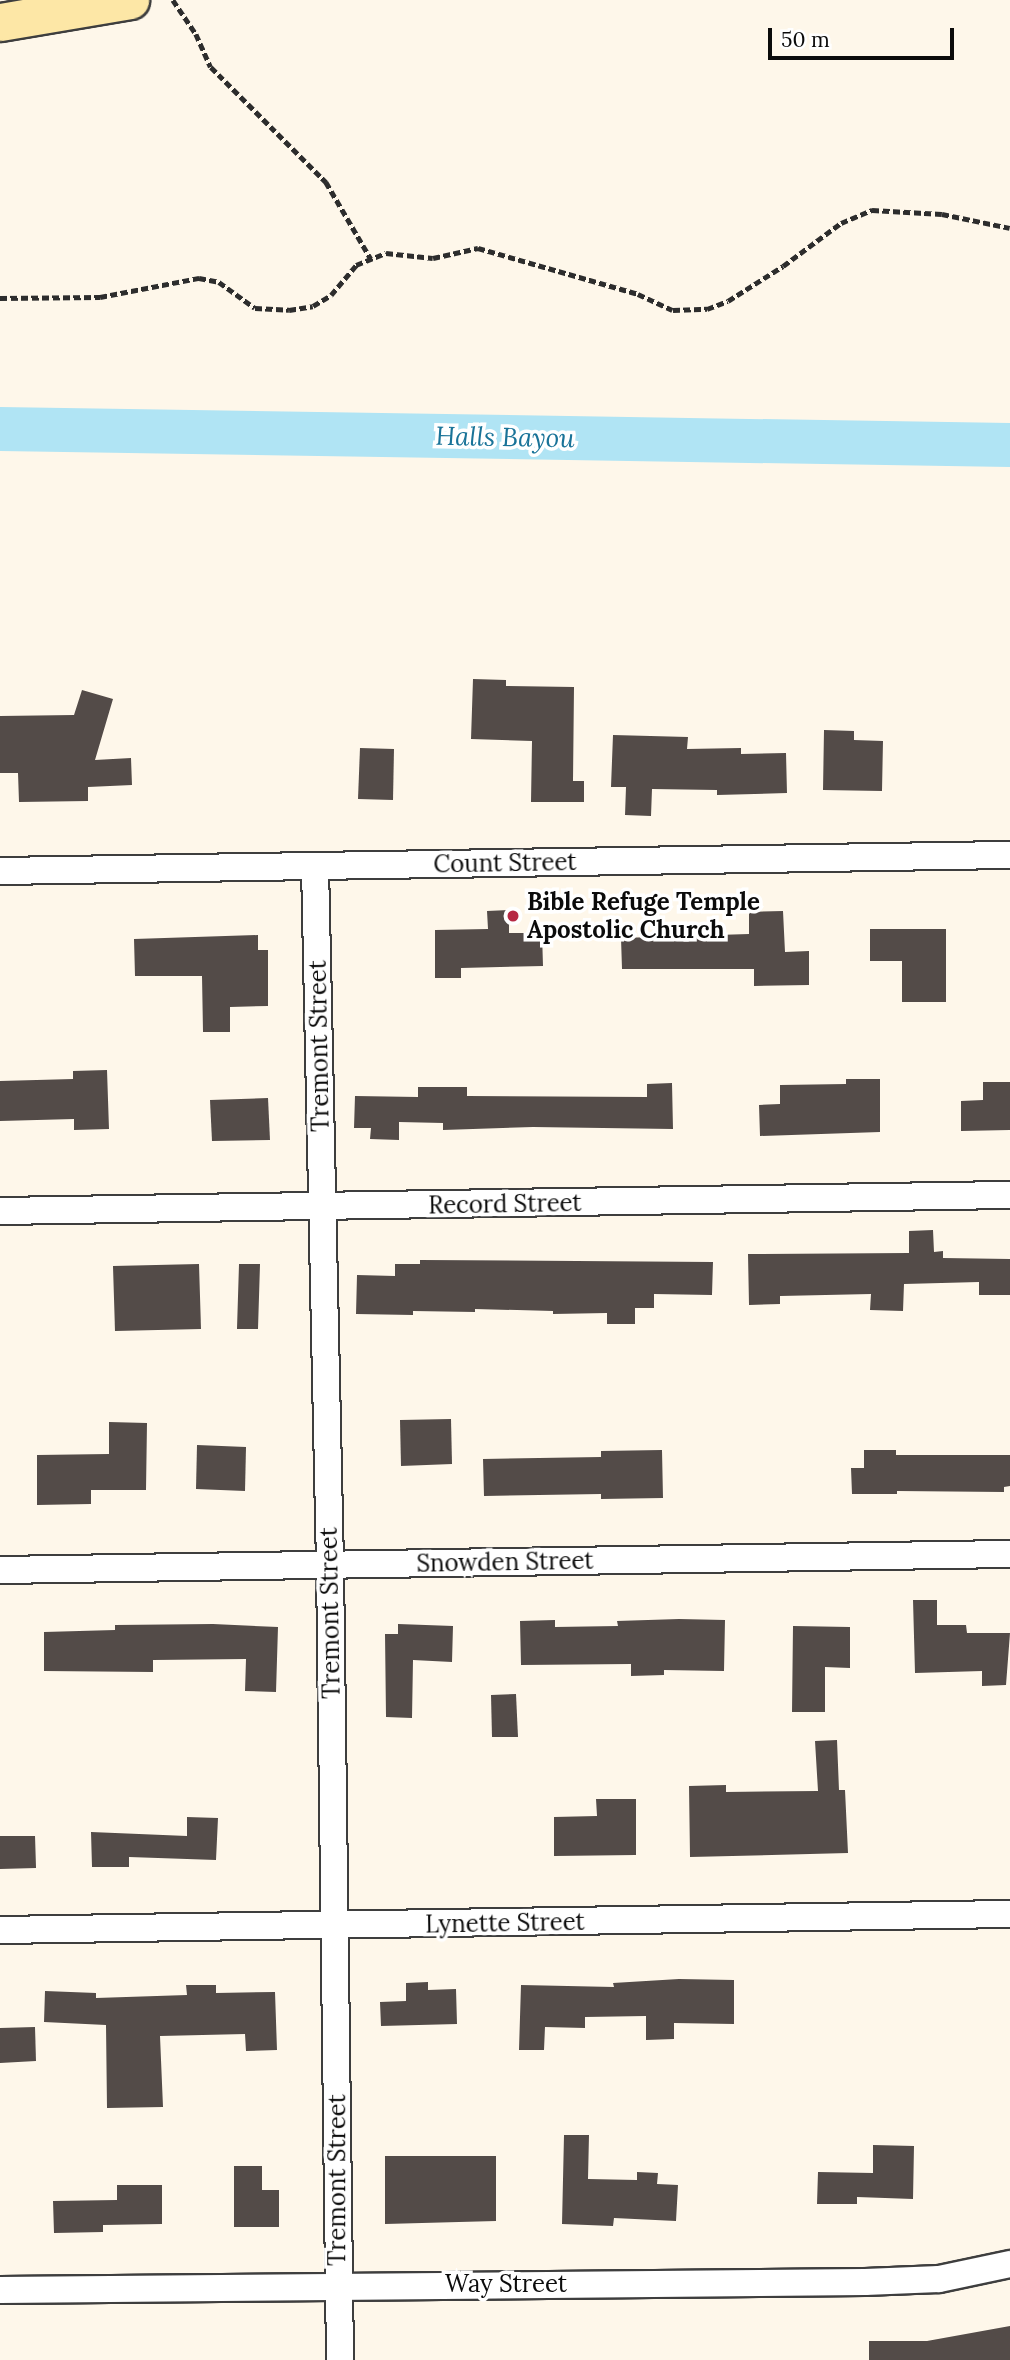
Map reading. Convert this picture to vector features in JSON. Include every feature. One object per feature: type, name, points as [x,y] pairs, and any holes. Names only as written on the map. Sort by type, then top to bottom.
[{"type":"main road","points":[[22,12],[130,0]]},
{"type":"street","name":"Count Street","points":[[0,871],[1010,855]]},
{"type":"street","name":"Tremont Street","points":[[315,866],[330,1565],[340,2360]]},
{"type":"street","name":"Record Street","points":[[0,1211],[1010,1195]]},
{"type":"street","name":"Snowden Street","points":[[0,1570],[1010,1554]]},
{"type":"street","name":"Lynette Street","points":[[0,1930],[1010,1914]]},
{"type":"street","name":"Way Street","points":[[0,2290],[338,2284],[865,2282],[939,2279],[1010,2264]]},
{"type":"path","points":[[173,0],[196,34],[211,67],[326,182],[371,259]]},
{"type":"path","points":[[0,298],[100,297],[199,278],[219,282],[255,308],[289,310],[313,306],[322,301],[331,295],[356,265],[386,253],[433,258],[478,248],[638,294],[673,310],[706,309],[728,301],[783,266],[841,223],[872,210],[942,214],[1010,228]]},
{"type":"building","points":[[473,679],[506,680],[506,686],[574,687],[573,781],[584,781],[584,802],[531,802],[532,741],[471,739]]},
{"type":"building","points":[[82,690],[113,699],[95,760],[131,758],[132,785],[88,787],[88,801],[19,802],[18,773],[0,773],[0,716],[74,715]]},
{"type":"building","points":[[824,730],[854,731],[854,740],[883,741],[882,791],[823,790]]},
{"type":"building","points":[[613,735],[688,737],[687,749],[741,748],[741,754],[786,753],[787,793],[717,795],[717,790],[652,789],[651,816],[625,815],[626,787],[611,787]]},
{"type":"building","points":[[360,748],[394,749],[393,800],[358,799]]},
{"type":"building","points":[[509,910],[509,933],[542,933],[543,966],[461,968],[461,978],[435,978],[435,930],[488,929],[487,911]]},
{"type":"building","points":[[783,911],[785,952],[809,951],[809,985],[754,986],[754,969],[622,969],[621,938],[749,934],[749,912]]},
{"type":"building","points":[[870,929],[946,929],[946,1002],[902,1002],[902,961],[870,961]]},
{"type":"building","points":[[258,935],[258,950],[268,950],[268,1006],[230,1007],[230,1032],[203,1032],[202,976],[135,976],[134,939]]},
{"type":"building","points":[[107,1070],[109,1129],[74,1130],[74,1119],[0,1121],[0,1081],[73,1079],[73,1071]]},
{"type":"building","points":[[846,1079],[880,1079],[880,1132],[760,1136],[759,1105],[780,1104],[780,1085],[846,1084]]},
{"type":"building","points":[[983,1082],[1010,1082],[1010,1130],[961,1131],[961,1101],[983,1100]]},
{"type":"building","points":[[672,1083],[673,1129],[533,1127],[443,1130],[443,1123],[399,1122],[399,1140],[370,1139],[371,1128],[354,1128],[355,1096],[418,1097],[418,1087],[467,1087],[467,1096],[647,1097],[647,1084]]},
{"type":"building","points":[[268,1098],[270,1140],[212,1141],[210,1100]]},
{"type":"building","points":[[933,1230],[934,1252],[943,1251],[943,1258],[1010,1259],[1010,1295],[979,1295],[979,1282],[904,1284],[903,1311],[870,1310],[871,1294],[780,1296],[780,1304],[749,1305],[748,1254],[909,1253],[909,1231]]},
{"type":"building","points":[[420,1260],[713,1262],[712,1295],[654,1294],[654,1308],[635,1308],[635,1324],[607,1324],[607,1313],[553,1314],[553,1311],[475,1309],[475,1312],[413,1311],[413,1315],[356,1314],[357,1275],[395,1276],[395,1264],[420,1264]]},
{"type":"building","points":[[199,1264],[201,1329],[115,1331],[113,1266]]},
{"type":"building","points":[[239,1264],[260,1264],[258,1329],[237,1329]]},
{"type":"building","points":[[451,1419],[452,1464],[401,1466],[400,1420]]},
{"type":"building","points":[[109,1422],[147,1423],[146,1490],[91,1490],[91,1504],[37,1505],[37,1455],[109,1454]]},
{"type":"building","points":[[197,1445],[246,1447],[245,1491],[196,1489]]},
{"type":"building","points":[[662,1450],[663,1498],[601,1499],[601,1494],[484,1496],[483,1459],[601,1457],[601,1451]]},
{"type":"building","points":[[864,1450],[896,1450],[896,1455],[1010,1455],[1010,1486],[1004,1487],[1004,1492],[897,1491],[897,1494],[852,1494],[851,1468],[864,1468]]},
{"type":"building","points":[[913,1600],[937,1600],[937,1625],[966,1625],[967,1633],[1010,1633],[1006,1685],[982,1686],[982,1671],[915,1673]]},
{"type":"building","points":[[555,1620],[555,1627],[618,1626],[617,1621],[725,1620],[724,1671],[664,1670],[664,1675],[631,1676],[631,1664],[521,1665],[520,1621]]},
{"type":"building","points":[[213,1624],[278,1627],[276,1692],[245,1691],[246,1659],[153,1660],[153,1672],[44,1671],[44,1632],[115,1630],[115,1625]]},
{"type":"building","points":[[398,1624],[453,1626],[452,1662],[413,1660],[412,1718],[386,1717],[385,1634],[398,1634]]},
{"type":"building","points":[[793,1626],[850,1627],[850,1668],[825,1667],[825,1712],[792,1712]]},
{"type":"building","points":[[516,1694],[518,1737],[492,1737],[491,1695]]},
{"type":"building","points":[[837,1740],[839,1790],[845,1790],[848,1853],[690,1857],[689,1786],[726,1785],[726,1792],[818,1791],[815,1741]]},
{"type":"building","points":[[596,1799],[636,1799],[636,1855],[554,1856],[554,1817],[597,1816]]},
{"type":"building","points":[[187,1817],[218,1818],[216,1860],[129,1857],[129,1867],[92,1867],[91,1832],[187,1836]]},
{"type":"building","points":[[0,1836],[35,1836],[36,1868],[0,1869]]},
{"type":"building","points":[[679,1979],[734,1980],[734,2024],[674,2023],[674,2039],[646,2040],[646,2016],[585,2017],[585,2028],[545,2027],[544,2050],[519,2050],[521,1985],[614,1987],[613,1983]]},
{"type":"building","points":[[428,1982],[428,1990],[456,1989],[457,2024],[381,2026],[380,2002],[406,2001],[406,1983]]},
{"type":"building","points":[[186,1985],[216,1985],[216,1993],[275,1992],[277,2050],[246,2051],[245,2034],[160,2036],[163,2107],[107,2108],[106,2025],[44,2022],[45,1991],[96,1993],[96,1998],[187,1995]]},
{"type":"building","points":[[35,2027],[36,2061],[0,2063],[0,2028]]},
{"type":"building","points":[[564,2135],[589,2135],[588,2179],[637,2180],[637,2172],[658,2173],[657,2184],[678,2185],[676,2221],[614,2218],[613,2226],[562,2224]]},
{"type":"building","points":[[873,2145],[914,2146],[913,2199],[857,2197],[857,2204],[817,2204],[818,2172],[873,2173]]},
{"type":"building","points":[[385,2156],[496,2156],[496,2221],[385,2224]]},
{"type":"building","points":[[234,2166],[262,2166],[262,2190],[279,2190],[279,2227],[234,2227]]},
{"type":"building","points":[[117,2185],[162,2185],[162,2224],[103,2225],[103,2232],[54,2233],[53,2201],[117,2200]]},
{"type":"building","points":[[1010,2326],[1010,2360],[869,2360],[869,2341],[927,2341]]},
{"type":"waterway","name":"Halls Bayou","points":[[0,429],[1010,445]]},
{"type":"place","name":"Bible Refuge Temple Apostolic Church","points":[[513,916]]}]
